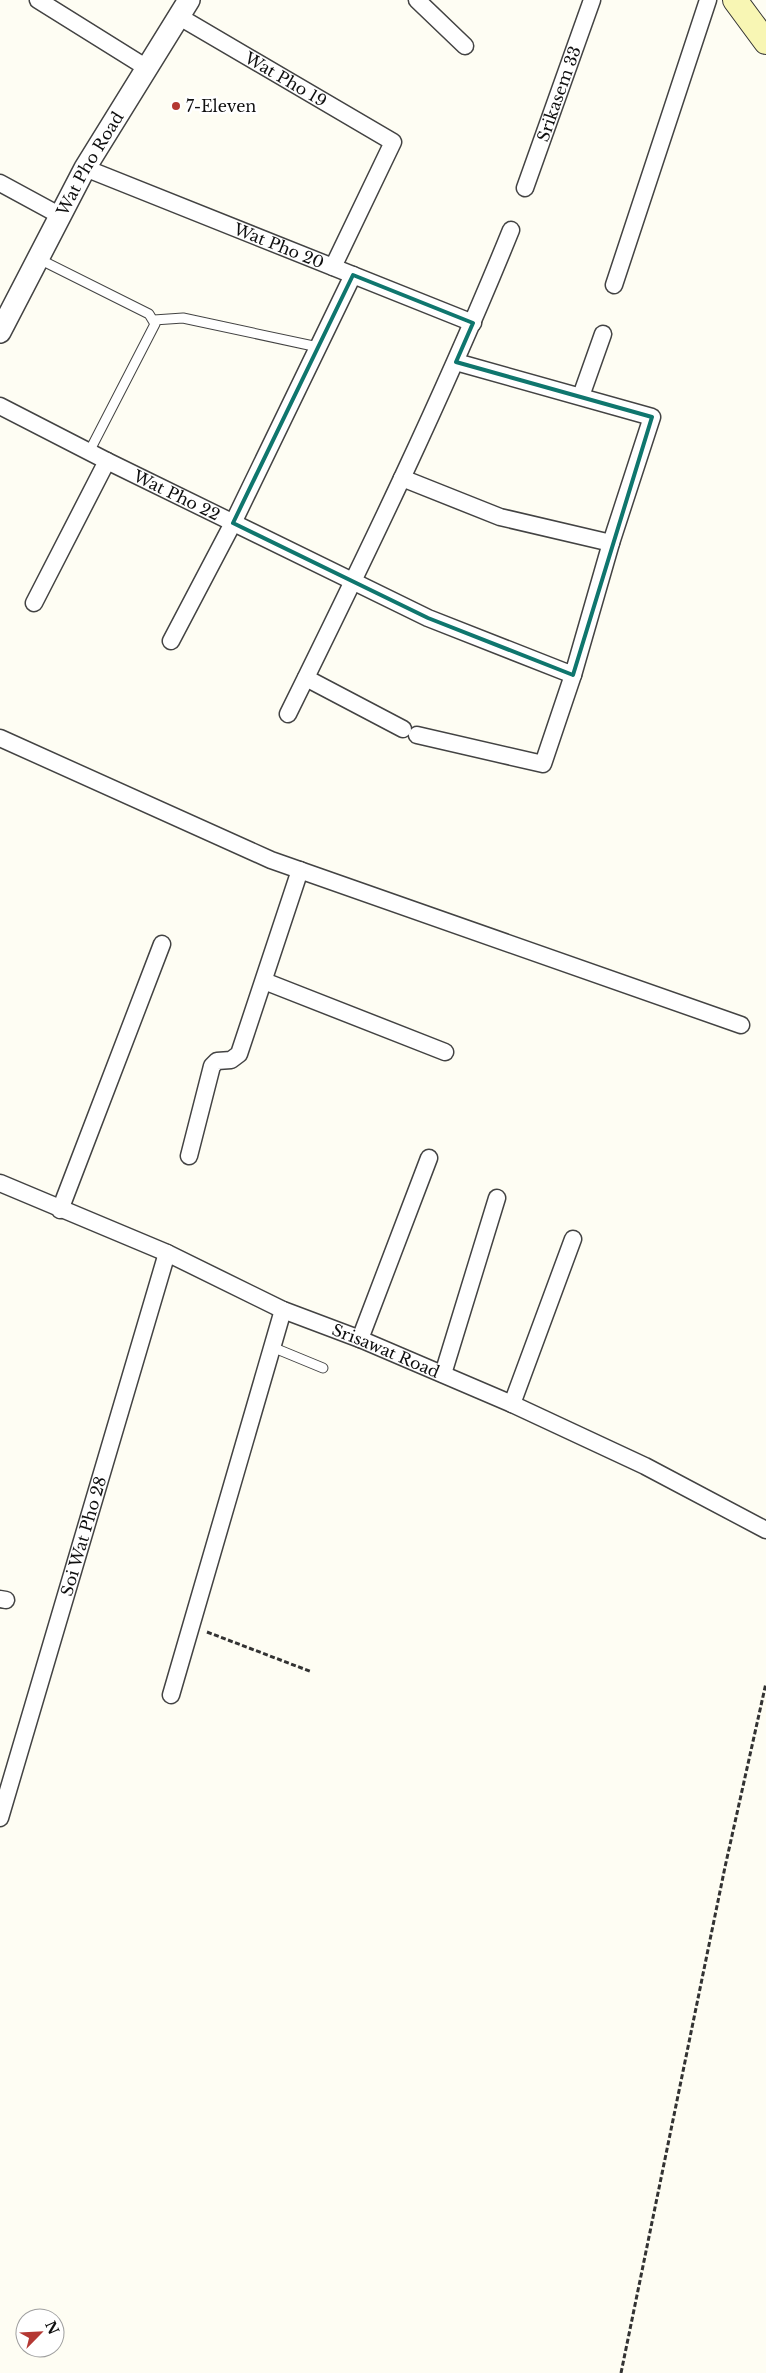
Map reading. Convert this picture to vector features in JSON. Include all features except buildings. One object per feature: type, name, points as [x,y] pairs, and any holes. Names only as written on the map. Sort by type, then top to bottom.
[{"type":"main road","points":[[735,0],[766,42]]},
{"type":"street","points":[[38,0],[148,68]]},
{"type":"street","points":[[417,0],[465,46]]},
{"type":"street","name":"Srikasem 33","points":[[525,188],[592,0]]},
{"type":"street","points":[[614,286],[708,0]]},
{"type":"street","name":"Wat Pho Road","points":[[0,332],[84,168],[148,68],[183,8]]},
{"type":"street","name":"Wat Pho 19","points":[[183,8],[393,142],[333,267]]},
{"type":"street","name":"Wat Pho 20","points":[[84,168],[473,323]]},
{"type":"street","points":[[0,183],[59,214]]},
{"type":"street","points":[[288,714],[354,581],[456,362],[510,230]]},
{"type":"street","points":[[171,641],[233,523],[353,275]]},
{"type":"street","points":[[581,396],[603,334]]},
{"type":"street","points":[[306,678],[410,732],[543,764],[573,675],[611,543],[652,417],[456,362]]},
{"type":"street","name":"Wat Pho 22","points":[[0,406],[107,461],[428,618],[573,675]]},
{"type":"street","points":[[34,603],[107,461]]},
{"type":"street","points":[[402,478],[500,516],[611,543]]},
{"type":"street","points":[[0,738],[271,860],[741,1025]]},
{"type":"street","points":[[189,1156],[212,1066],[218,1061],[231,1060],[239,1054],[300,870]]},
{"type":"street","points":[[60,1210],[162,944]]},
{"type":"street","points":[[264,982],[446,1052]]},
{"type":"street","points":[[360,1339],[429,1158]]},
{"type":"street","name":"Srisawat Road","points":[[0,1183],[60,1210],[167,1253],[283,1310],[360,1339],[512,1404],[645,1466],[766,1530]]},
{"type":"street","points":[[443,1374],[497,1198]]},
{"type":"street","points":[[512,1404],[573,1239]]},
{"type":"street","name":"Soi Wat Pho 28","points":[[0,1818],[167,1253]]},
{"type":"street","points":[[171,1695],[283,1310]]},
{"type":"lane","points":[[37,258],[149,314],[154,320],[154,328],[89,452]]},
{"type":"lane","points":[[154,320],[183,318],[318,347]]},
{"type":"lane","points":[[272,1347],[323,1368]]},
{"type":"path","points":[[190,1626],[312,1672]]},
{"type":"path","points":[[621,2373],[725,1867],[766,1683]]},
{"type":"highlighted area","points":[[353,275],[473,323],[456,362],[652,417],[573,675],[428,618],[233,523]]},
{"type":"place","name":"7-Eleven","points":[[176,106]]}]
